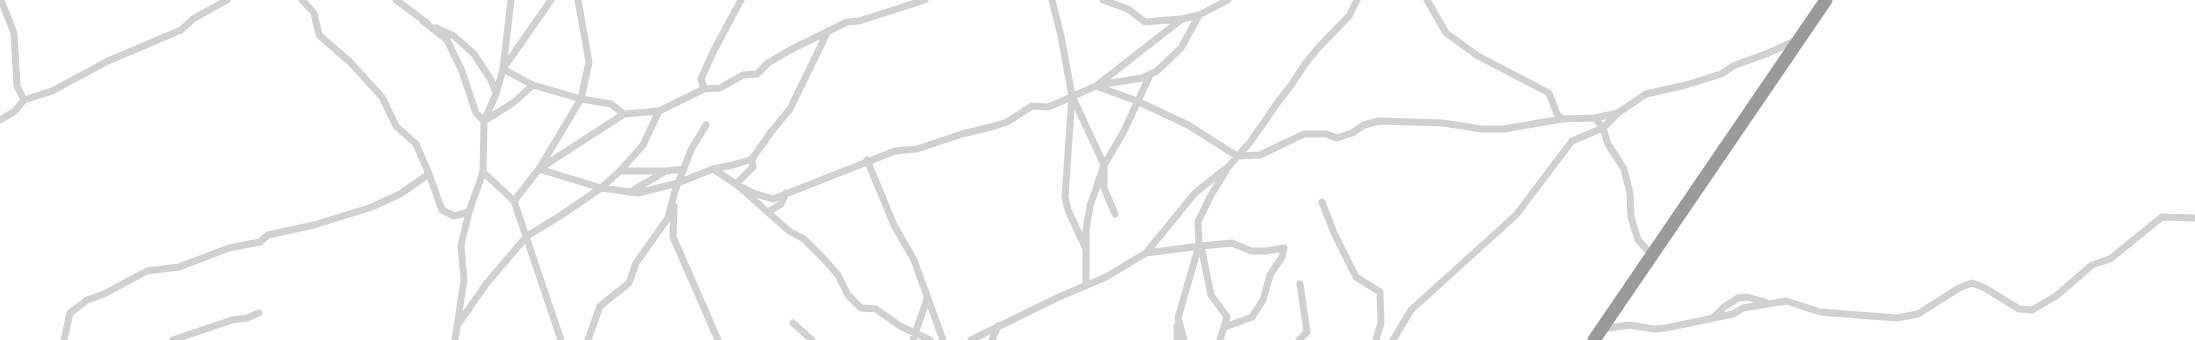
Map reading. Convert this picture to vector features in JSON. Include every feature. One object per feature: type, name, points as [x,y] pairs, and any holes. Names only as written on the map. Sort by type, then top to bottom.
[{"type":"highway","points":[[1594,340],[1826,0]]},
{"type":"street","points":[[1,0],[14,33],[17,86],[24,100]]},
{"type":"street","points":[[0,120],[15,111],[24,100],[52,91],[108,61],[181,30],[193,19],[227,0]]},
{"type":"street","points":[[302,0],[314,13],[319,34],[350,62],[382,97],[396,126],[416,144],[430,174],[442,210],[454,216],[469,212]]},
{"type":"street","points":[[396,0],[447,40],[462,71],[476,113],[484,121]]},
{"type":"street","points":[[455,340],[459,324],[464,280],[461,245],[469,212],[483,172],[484,121],[496,94],[504,69],[511,0]]},
{"type":"street","points":[[504,69],[551,0]]},
{"type":"street","points":[[514,201],[539,168],[581,99],[589,62],[578,0]]},
{"type":"street","points":[[704,89],[701,79],[714,50],[741,0]]},
{"type":"street","points":[[539,168],[624,114],[659,111],[704,89],[720,88],[744,76],[757,74],[768,63],[847,22],[859,21],[925,0]]},
{"type":"street","points":[[1052,0],[1061,36],[1072,96],[1066,197],[1068,210],[1086,249]]},
{"type":"street","points":[[1103,0],[1128,9],[1145,22],[1182,19],[1199,15],[1228,0]]},
{"type":"street","points":[[1220,340],[1228,317],[1211,295],[1200,245],[1198,222],[1211,195],[1229,166],[1251,141],[1318,48],[1349,16],[1357,0]]},
{"type":"street","points":[[1427,0],[1446,33],[1478,56],[1549,93],[1557,114],[1562,119]]},
{"type":"street","points":[[713,169],[753,193],[773,199],[867,160],[895,151],[917,149],[962,134],[995,126],[1012,119],[1032,106],[1048,107],[1096,86],[1142,78],[1158,72],[1181,48],[1199,15]]},
{"type":"street","points":[[1096,86],[1182,19]]},
{"type":"street","points":[[423,21],[454,36],[474,54],[491,80],[496,94]]},
{"type":"street","points":[[539,168],[601,188],[638,193],[678,183],[713,169],[733,165],[752,158],[790,109],[828,32]]},
{"type":"street","points":[[1393,340],[1411,310],[1516,215],[1572,141],[1604,128],[1618,113],[1646,94],[1686,85],[1721,74],[1735,65],[1766,54],[1799,39]]},
{"type":"street","points":[[504,69],[533,85],[581,99],[612,104],[624,114]]},
{"type":"street","points":[[1086,285],[1086,249],[1090,206],[1104,165],[1123,133],[1150,75]]},
{"type":"street","points":[[484,121],[524,95],[533,85]]},
{"type":"street","points":[[1096,86],[1137,101],[1188,125],[1237,156],[1260,155],[1304,134],[1326,134],[1337,138],[1352,133],[1364,125],[1380,121],[1443,123],[1482,129],[1504,129],[1562,119],[1595,118],[1618,113]]},
{"type":"street","points":[[1072,96],[1104,165],[1104,188],[1115,214]]},
{"type":"street","points":[[459,324],[486,284],[527,236],[601,188],[620,171],[643,145],[659,111]]},
{"type":"street","points":[[1595,118],[1604,128],[1608,144],[1624,169],[1630,193],[1631,217],[1638,240],[1652,255]]},
{"type":"street","points":[[588,340],[600,306],[629,283],[636,263],[668,218],[678,183],[691,150],[706,126]]},
{"type":"street","points":[[736,184],[753,167],[752,158]]},
{"type":"street","points":[[867,160],[894,225],[914,260],[943,340]]},
{"type":"street","points":[[971,340],[998,326],[1106,277],[1146,252],[1195,193],[1229,166]]},
{"type":"street","points":[[620,171],[666,171],[684,169]]},
{"type":"street","points":[[630,192],[666,171]]},
{"type":"street","points":[[483,172],[514,201],[561,340]]},
{"type":"street","points":[[64,340],[70,313],[87,300],[104,294],[146,271],[179,267],[229,248],[260,242],[268,235],[314,225],[372,207],[400,194],[430,174]]},
{"type":"street","points":[[736,184],[789,231],[804,239],[838,275],[848,295],[861,308],[876,309],[915,337],[930,340]]},
{"type":"street","points":[[768,212],[781,204],[786,193]]},
{"type":"street","points":[[674,201],[673,237],[718,340]]},
{"type":"street","points":[[1322,202],[1334,233],[1356,277],[1380,292],[1381,324],[1376,340]]},
{"type":"street","points":[[1602,329],[1629,324],[1654,330],[1712,318],[1771,302],[1786,301],[1820,312],[1897,318],[1918,314],[1959,288],[1972,283],[1986,288],[2019,309],[2032,310],[2056,296],[2092,265],[2110,259],[2162,217],[2195,218]]},
{"type":"street","points":[[1146,252],[1200,245],[1232,243],[1251,251],[1266,251],[1284,248],[1282,257],[1270,275],[1263,300],[1252,317],[1225,327]]},
{"type":"street","points":[[1177,340],[1178,318],[1185,286],[1200,245]]},
{"type":"street","points":[[1299,340],[1307,332],[1300,284]]},
{"type":"street","points":[[1712,318],[1724,307],[1738,298],[1747,297],[1771,302]]},
{"type":"street","points":[[915,337],[927,299]]},
{"type":"street","points":[[173,340],[232,320],[246,318],[259,313]]},
{"type":"street","points":[[1178,318],[1184,340]]},
{"type":"street","points":[[793,324],[812,340]]},
{"type":"street","points":[[992,340],[998,326]]}]
